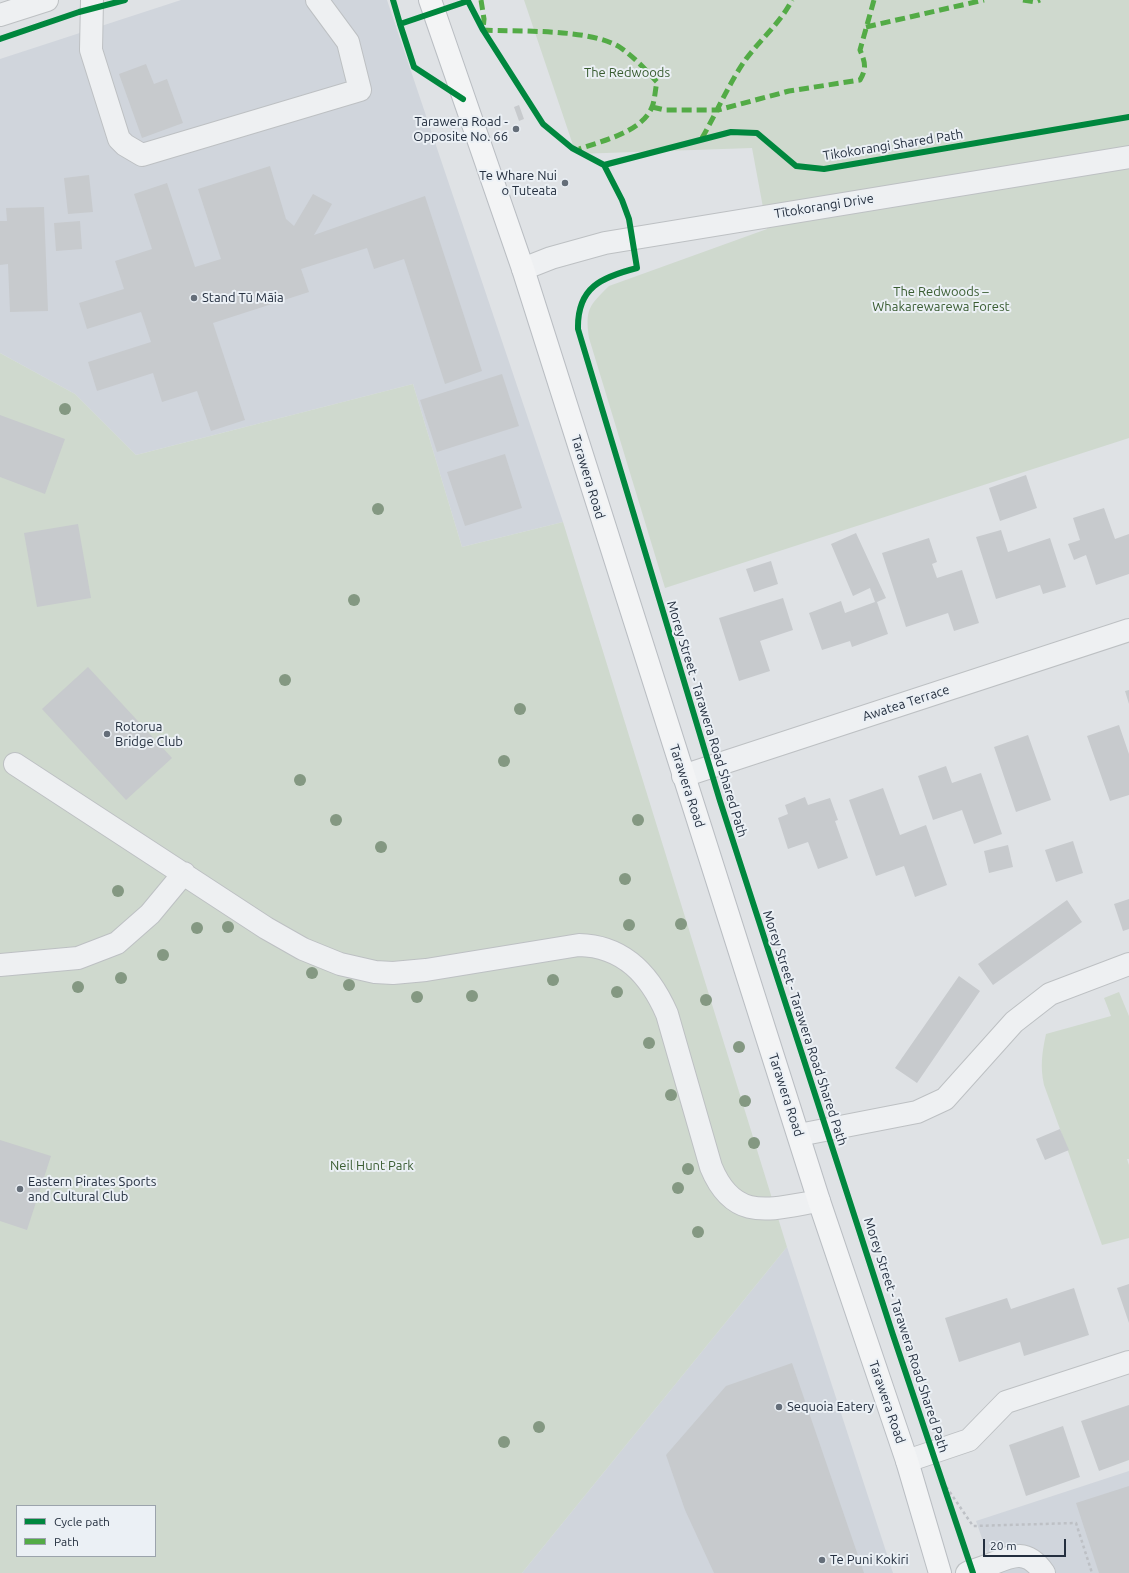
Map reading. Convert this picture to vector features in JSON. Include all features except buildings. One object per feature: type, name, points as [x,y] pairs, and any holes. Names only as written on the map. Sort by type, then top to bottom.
[{"type":"main road","name":"Tarawera Road","points":[[430,0],[523,269],[683,776],[820,1201],[907,1461],[940,1573]]},
{"type":"street","points":[[0,15],[46,0]]},
{"type":"street","points":[[92,0],[91,50],[119,139],[124,145],[142,156],[360,90],[348,42],[317,0]]},
{"type":"street","name":"Tītokorangi Drive","points":[[523,269],[551,258],[605,243],[1129,157]]},
{"type":"street","name":"Awatea Terrace","points":[[683,776],[1129,630]]},
{"type":"street","points":[[15,764],[266,928],[303,949],[340,964],[363,970],[409,973],[579,945],[600,947],[622,957],[641,971],[655,989],[661,1000],[667,1014],[711,1167],[723,1191],[738,1203],[753,1207],[777,1208],[820,1201]]},
{"type":"street","points":[[0,965],[78,958],[117,943],[150,914],[184,873]]},
{"type":"street","points":[[799,1135],[917,1112],[944,1099],[1014,1022],[1050,994],[1129,964]]},
{"type":"street","points":[[907,1461],[934,1453],[968,1440],[1006,1402],[1129,1362]]},
{"type":"street","points":[[967,1573],[1017,1555],[1032,1560],[1044,1573]]},
{"type":"path","points":[[943,1482],[973,1526],[1076,1523],[1092,1573]]},
{"type":"shaded area","points":[[181,0],[387,0],[563,522],[462,547],[413,384],[136,455],[75,394],[0,353],[0,59]]},
{"type":"shaded area","points":[[787,1247],[893,1573],[522,1573]]},
{"type":"shaded area","points":[[1129,1471],[1129,1573],[994,1573],[976,1521]]},
{"type":"green space","name":"The Redwoods – Whakarewarewa Forest","points":[[524,0],[1129,0],[1129,438],[665,588],[589,338],[588,314],[597,298],[609,286],[767,229],[752,148],[576,154]]},
{"type":"green space","name":"Neil Hunt Park","points":[[0,353],[75,394],[136,455],[413,384],[462,547],[563,522],[787,1247],[522,1573],[0,1573]]},
{"type":"green space","points":[[1119,992],[1129,1016],[1129,1159],[1127,1159],[1129,1165],[1129,1238],[1102,1245],[1044,1085],[1042,1060],[1046,1034],[1111,1016],[1104,998]]},
{"type":"marked path","points":[[481,0],[484,19],[483,30],[554,32],[592,37],[621,48],[657,82],[652,107],[647,116],[640,123],[610,139],[579,149]]},
{"type":"marked path","points":[[702,138],[740,68],[782,16],[792,0]]},
{"type":"marked path","points":[[652,107],[665,110],[718,110],[789,91],[860,80],[864,72],[863,58],[860,50],[874,0]]},
{"type":"marked path","points":[[866,27],[984,0]]},
{"type":"marked path","points":[[1023,0],[1035,2],[1040,0]]},
{"type":"cycle path","points":[[0,39],[79,12],[125,0]]},
{"type":"cycle path","name":"Morey Street - Tarawera Road Shared Path","points":[[393,0],[400,24],[468,1],[483,30],[543,124],[572,148],[604,165],[622,200],[629,219],[637,268],[613,275],[594,286],[582,303],[578,329],[720,801],[893,1335],[973,1573]]},
{"type":"cycle path","points":[[400,24],[414,67],[463,99]]},
{"type":"cycle path","name":"Tikokorangi Shared Path","points":[[604,165],[731,132],[757,133],[796,166],[824,169],[1129,117]]},
{"type":"place","name":"Tarawera Road - Opposite No. 66","points":[[516,129]]},
{"type":"place","name":"Te Whare Nui o Tuteata","points":[[565,183]]},
{"type":"place","name":"Stand Tū Māia","points":[[194,298]]},
{"type":"place","name":"Rotorua Bridge Club","points":[[107,734]]},
{"type":"place","name":"Eastern Pirates Sports and Cultural Club","points":[[20,1189]]},
{"type":"place","name":"Sequoia Eatery","points":[[779,1407]]},
{"type":"place","name":"Te Puni Kokiri","points":[[822,1560]]},
{"type":"park label","name":"The Redwoods","points":[[627,73]]}]
